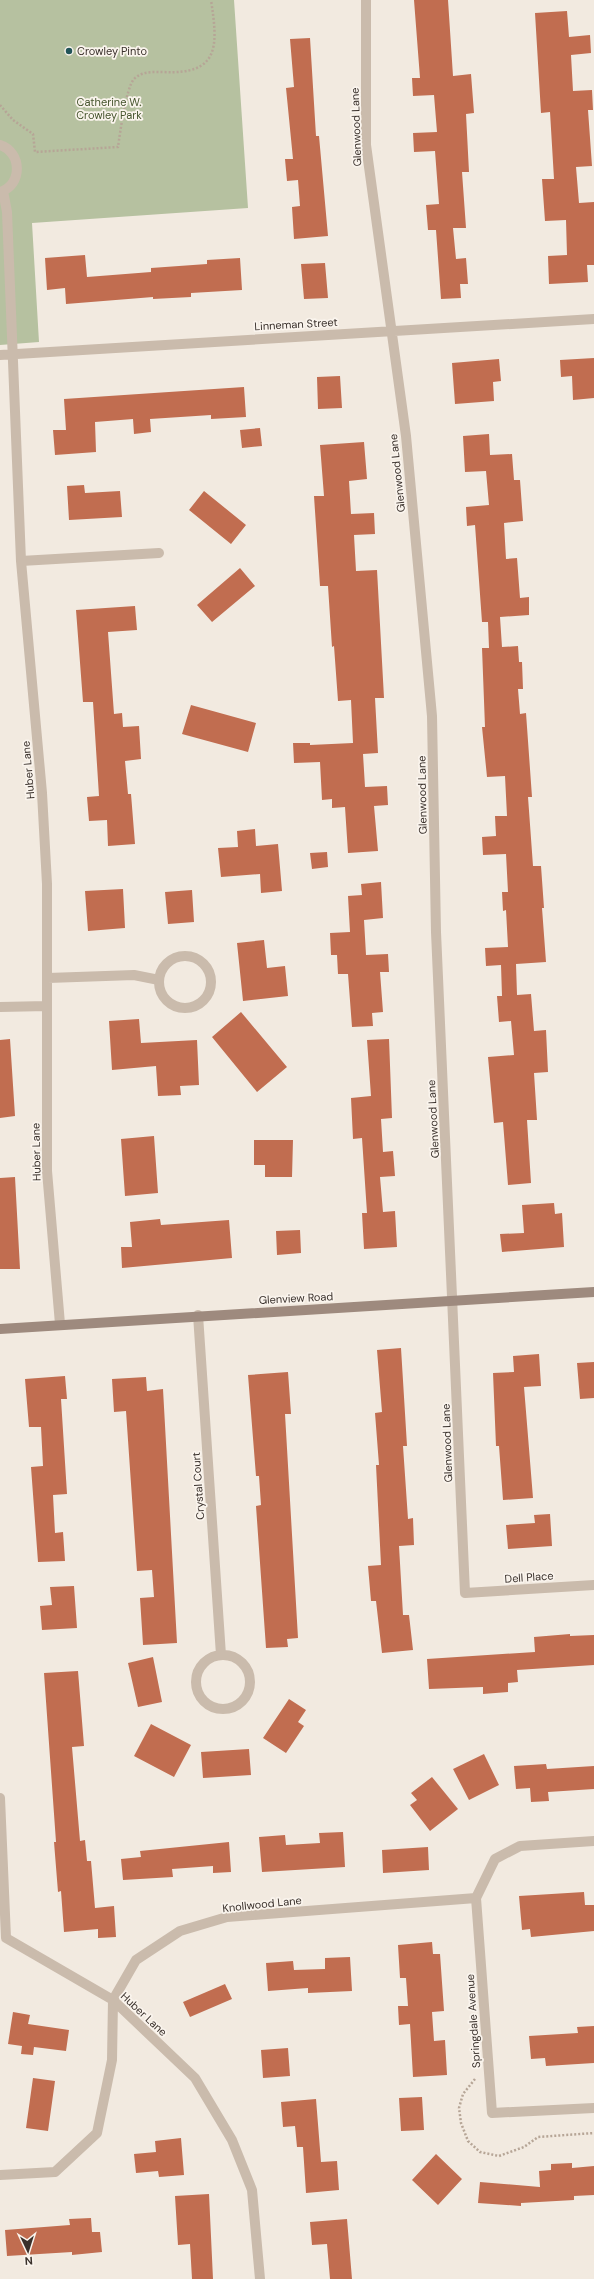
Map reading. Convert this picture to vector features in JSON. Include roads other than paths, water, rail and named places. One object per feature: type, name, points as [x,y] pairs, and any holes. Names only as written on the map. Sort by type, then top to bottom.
[{"type":"main road","name":"Glenview Road","points":[[0,1329],[198,1315],[594,1292]]},
{"type":"street","name":"Glenwood Lane","points":[[366,0],[366,145],[390,331],[406,436],[432,716],[436,932],[465,1593]]},
{"type":"street","name":"Huber Lane","points":[[0,145],[10,151],[17,165],[15,180],[2,192],[7,212],[21,561],[42,793],[47,884],[47,1171],[60,1324]]},
{"type":"street","name":"Linneman Street","points":[[0,355],[594,318]]},
{"type":"street","points":[[21,561],[159,553]]},
{"type":"street","points":[[182,956],[191,956],[206,966],[211,982],[206,997],[196,1005],[185,1008],[169,1003],[163,997],[159,980],[161,971],[166,964],[182,956]]},
{"type":"street","points":[[48,978],[134,975],[159,980]]},
{"type":"street","points":[[0,1006],[47,1006]]},
{"type":"street","name":"Crystal Court","points":[[198,1315],[221,1655]]},
{"type":"street","name":"Dell Place","points":[[465,1593],[594,1585]]},
{"type":"street","points":[[221,1655],[238,1660],[249,1675],[250,1684],[245,1697],[235,1706],[226,1709],[209,1706],[198,1693],[196,1684],[198,1672],[205,1661],[221,1655]]},
{"type":"street","name":"Huber Lane","points":[[0,1798],[3,1938],[113,2000],[195,2078],[232,2140],[252,2190],[260,2279]]},
{"type":"street","points":[[476,1898],[495,1859],[520,1846],[594,1841]]},
{"type":"street","name":"Knollwood Lane","points":[[0,2175],[55,2172],[97,2133],[112,2060],[113,2000],[136,1960],[180,1931],[227,1917],[476,1898]]},
{"type":"street","name":"Springdale Avenue","points":[[476,1898],[492,2113],[594,2108]]},
{"type":"place","name":"Crowley Pinto","points":[[69,51]]},
{"type":"park label","name":"Catherine W. Crowley Park","points":[[109,108]]}]
